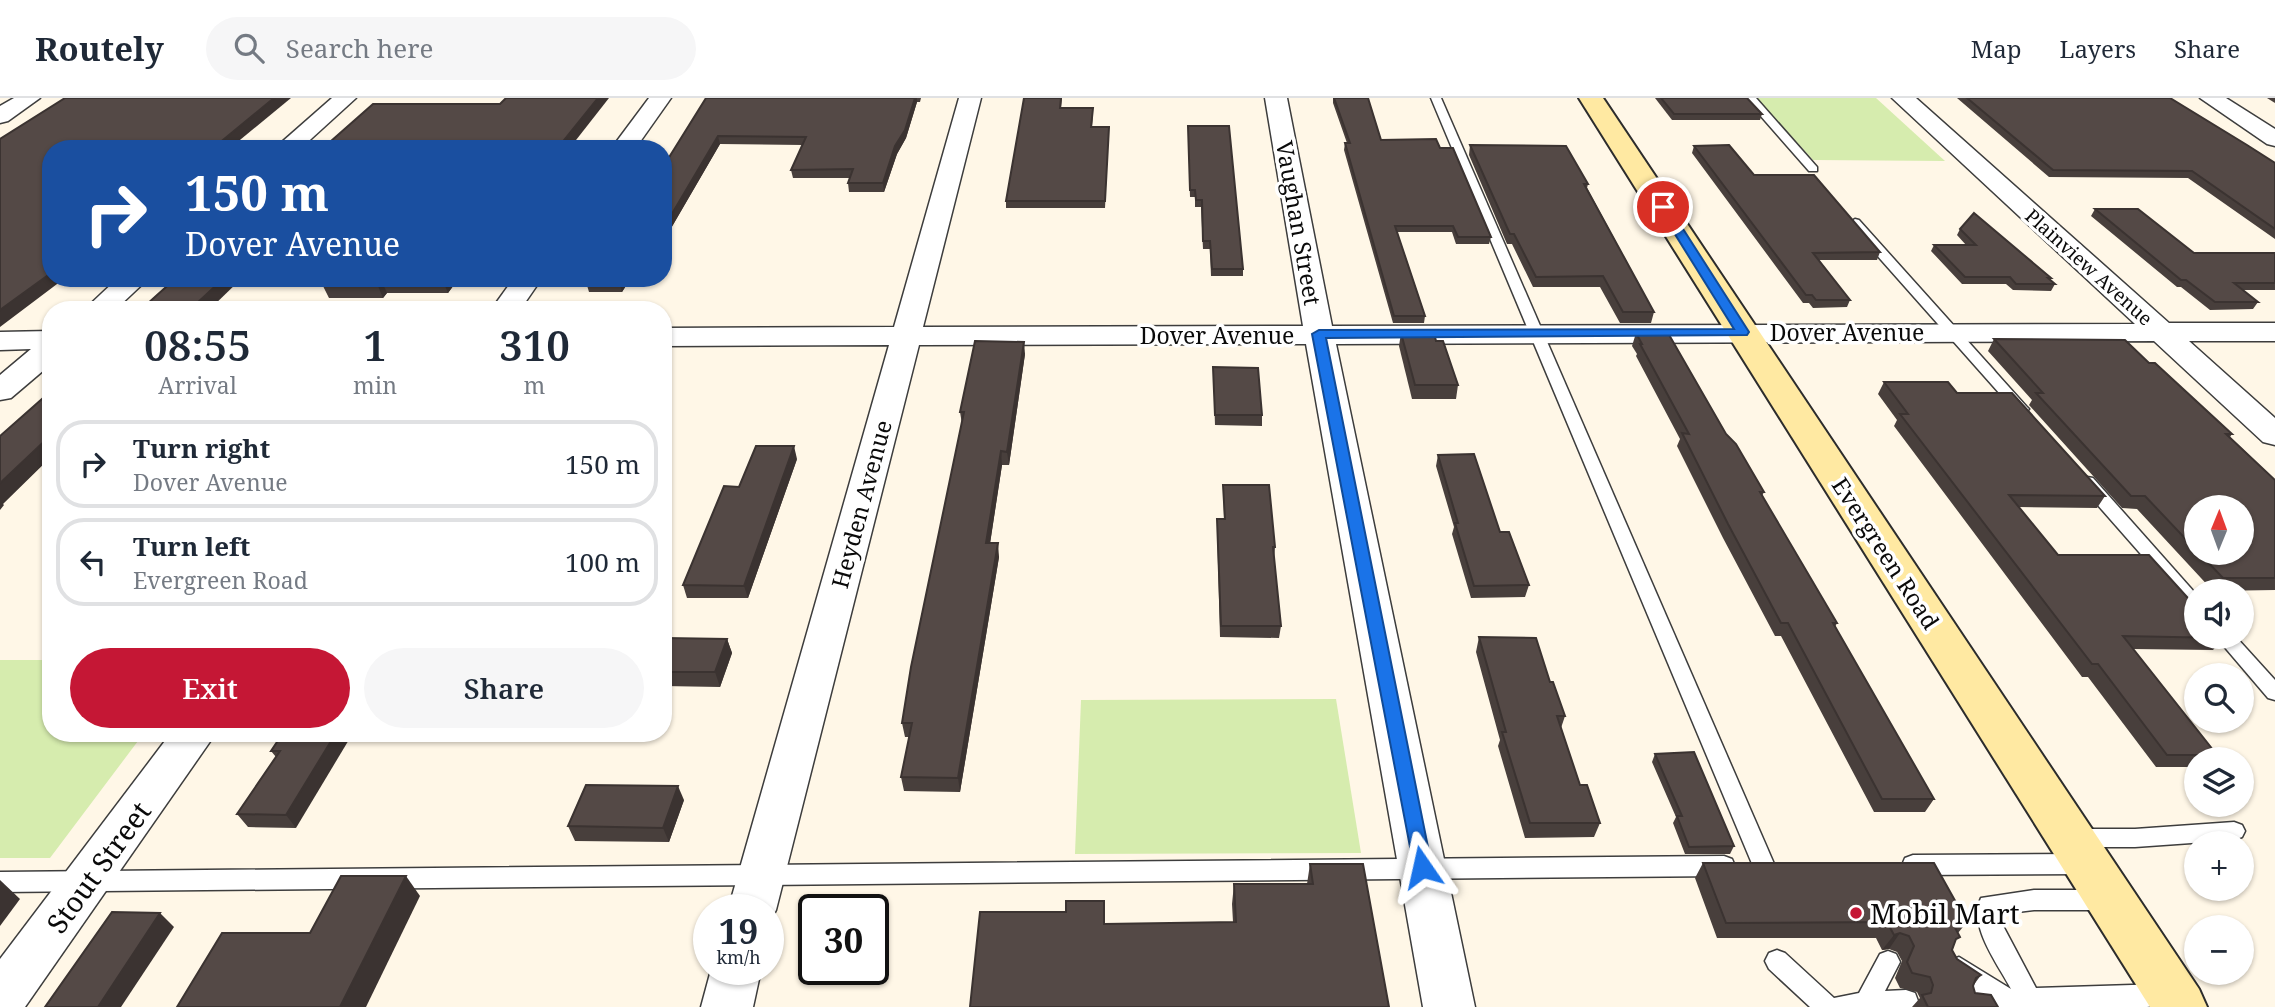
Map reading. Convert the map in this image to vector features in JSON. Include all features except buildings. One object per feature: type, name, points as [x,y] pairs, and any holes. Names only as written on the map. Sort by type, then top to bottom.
[{"type":"street","points":[[0,116],[29,98]]},
{"type":"street","points":[[296,140],[345,98]]},
{"type":"street","points":[[630,140],[660,98]]},
{"type":"street","name":"Heyden Avenue","points":[[756,894],[970,98]]},
{"type":"street","name":"Vaughan Street","points":[[1276,98],[1449,1007]]},
{"type":"street","name":"Evergreen Road","points":[[1591,98],[2177,1001]]},
{"type":"street","name":"Plainview Avenue","points":[[1903,98],[2275,435]]},
{"type":"street","points":[[2211,98],[2275,139]]},
{"type":"street","points":[[108,301],[125,287]]},
{"type":"street","name":"Dover Avenue","points":[[672,337],[2275,332]]},
{"type":"street","points":[[0,341],[42,340]]},
{"type":"street","points":[[0,391],[42,356]]},
{"type":"street","name":"Stout Street","points":[[0,1000],[188,742]]},
{"type":"street","points":[[726,1007],[732,985]]},
{"type":"lane","points":[[1436,98],[1534,333],[1764,866]]},
{"type":"lane","points":[[1750,98],[1813,169]]},
{"type":"lane","points":[[1855,223],[2030,419]]},
{"type":"lane","points":[[2076,471],[2184,592]]},
{"type":"lane","points":[[2236,649],[2275,693]]},
{"type":"lane","points":[[2018,1004],[1989,923],[1989,905],[2034,900],[2135,838],[2184,835]]},
{"type":"lane","points":[[1888,865],[2090,867]]},
{"type":"lane","points":[[0,882],[1422,867],[1792,866]]},
{"type":"lane","points":[[1777,961],[1827,1007]]},
{"type":"lane","points":[[1868,1005],[1888,962]]},
{"type":"lane","points":[[1954,964],[2018,1004]]},
{"type":"lane","points":[[1973,1002],[2018,1004],[2177,1001]]},
{"type":"lane","points":[[1840,1007],[1906,1002]]},
{"type":"green space","points":[[1756,98],[1876,98],[1945,161],[1813,160]]},
{"type":"green space","points":[[0,660],[42,660],[42,742],[137,742],[50,858],[0,858]]},
{"type":"green space","points":[[1336,699],[1361,853],[1075,854],[1081,700]]},
{"type":"place","name":"Mobil Mart","points":[[1856,913]]},
{"type":"route","points":[[1422,867],[1319,334],[1743,332],[1663,207]]}]
